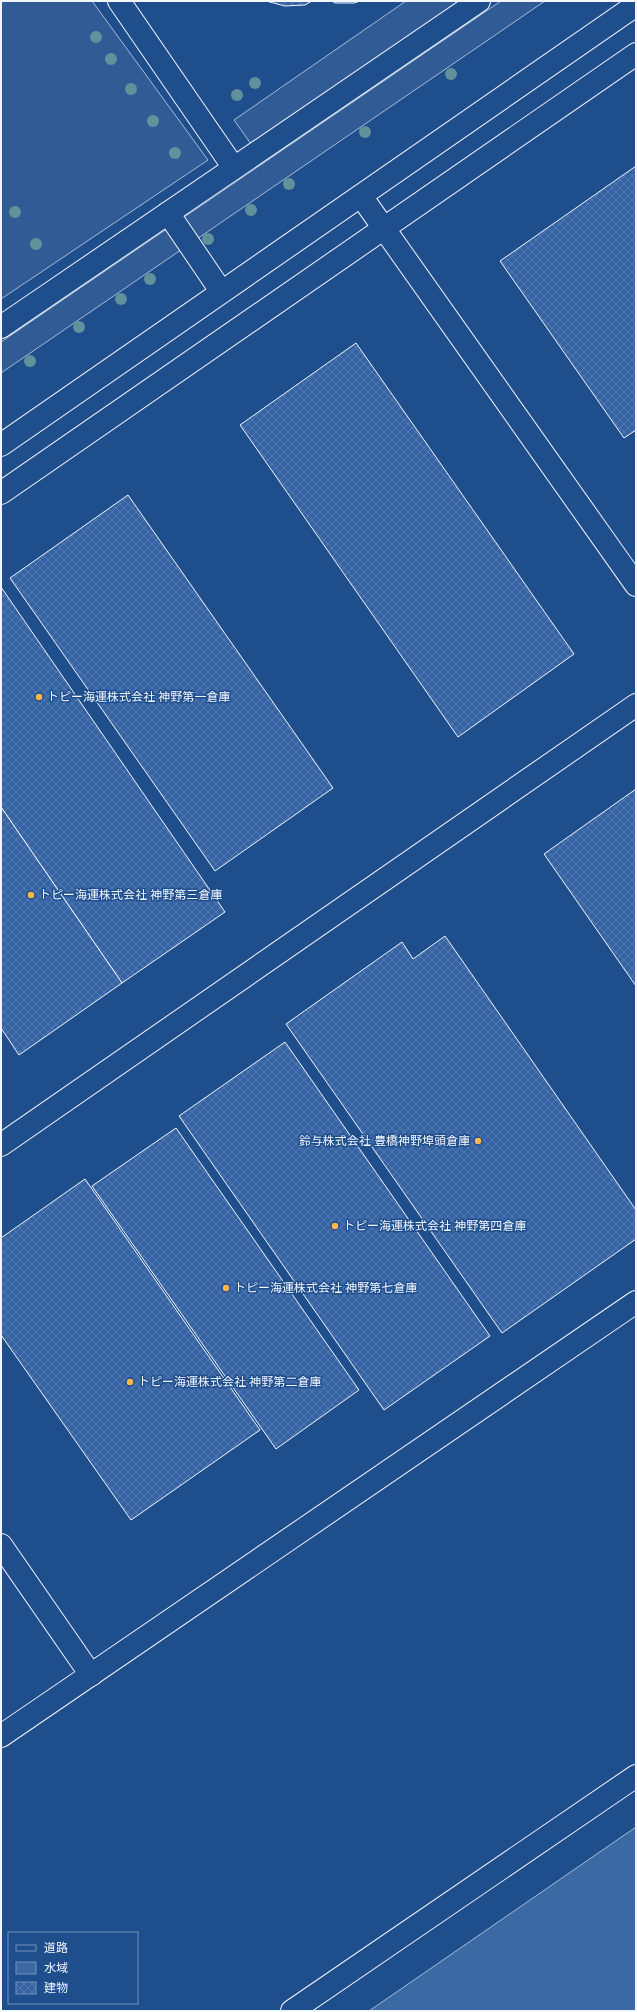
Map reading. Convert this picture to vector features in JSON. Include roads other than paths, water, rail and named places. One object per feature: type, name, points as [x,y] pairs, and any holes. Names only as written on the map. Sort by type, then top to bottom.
[{"type":"street","points":[[119,1],[234,168]]},
{"type":"street","points":[[1,327],[479,1]]},
{"type":"street","points":[[1,445],[636,5]]},
{"type":"street","points":[[1,492],[636,54]]},
{"type":"street","points":[[361,196],[636,585]]},
{"type":"street","points":[[168,213],[222,291]]},
{"type":"street","points":[[1,1145],[636,704]]},
{"type":"street","points":[[1,1736],[636,1302]]},
{"type":"street","points":[[1,1545],[91,1675]]},
{"type":"street","points":[[292,2011],[636,1776]]},
{"type":"water","points":[[636,1827],[636,2011],[369,2011]]},
{"type":"place","name":"トピー海運株式会社 神野第一倉庫","points":[[39,697]]},
{"type":"place","name":"トピー海運株式会社 神野第三倉庫","points":[[31,895]]},
{"type":"place","name":"鈴与株式会社 豊橋神野埠頭倉庫","points":[[478,1141]]},
{"type":"place","name":"トピー海運株式会社 神野第四倉庫","points":[[335,1226]]},
{"type":"place","name":"トピー海運株式会社 神野第七倉庫","points":[[226,1288]]},
{"type":"place","name":"トピー海運株式会社 神野第二倉庫","points":[[130,1382]]}]
